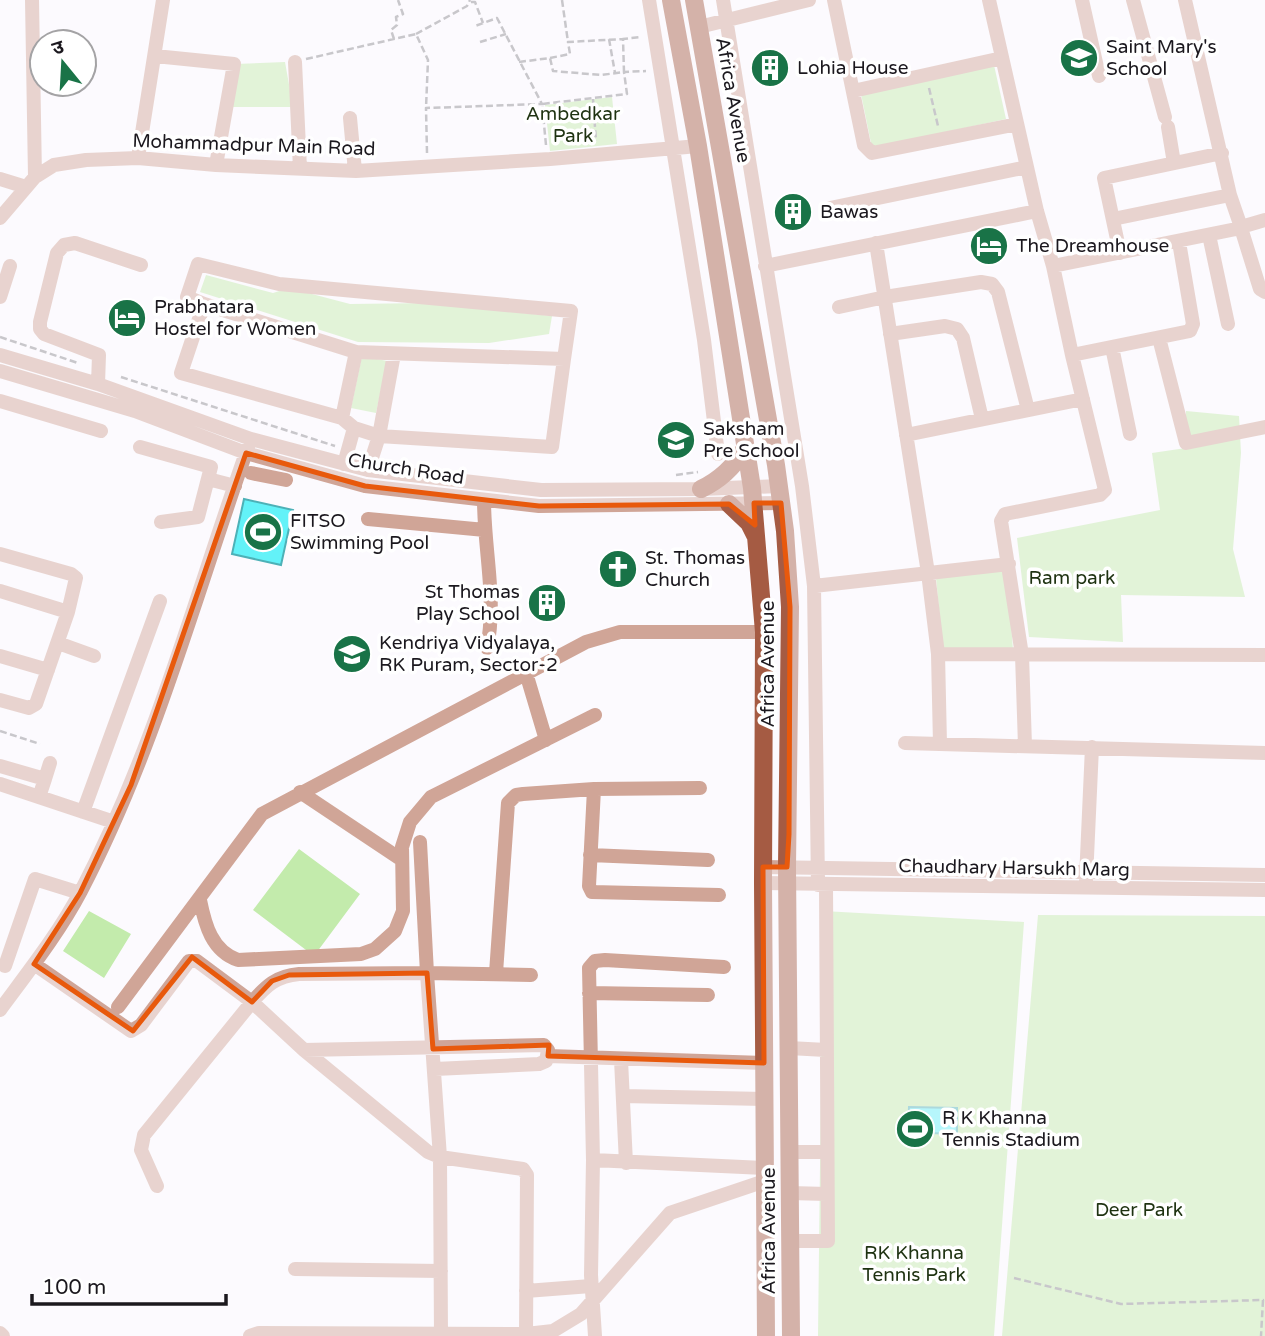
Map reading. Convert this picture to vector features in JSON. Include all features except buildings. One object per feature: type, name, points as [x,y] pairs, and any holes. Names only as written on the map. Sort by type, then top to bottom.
[{"type":"main road","name":"Africa Avenue","points":[[671,0],[698,146],[753,495],[764,632],[766,1336]]},
{"type":"main road","name":"Africa Avenue","points":[[694,0],[780,494],[790,607],[787,876],[791,1336]]},
{"type":"main road","points":[[701,481],[726,474],[744,450]]},
{"type":"main road","points":[[729,504],[748,523],[757,538]]},
{"type":"main road","points":[[764,978],[756,959],[754,823],[758,807],[765,800]]},
{"type":"street","points":[[0,179],[30,182],[32,0]]},
{"type":"street","points":[[138,158],[163,0]]},
{"type":"street","points":[[649,0],[674,149],[718,454]]},
{"type":"street","points":[[723,0],[802,486],[814,586],[817,868],[822,885],[827,1050],[828,1241],[790,1241]]},
{"type":"street","points":[[699,27],[809,0]]},
{"type":"street","points":[[834,0],[864,145],[872,153],[1017,124]]},
{"type":"street","points":[[989,0],[1105,490],[1100,495],[1005,514],[1002,518],[1001,526],[1023,655],[1025,746]]},
{"type":"street","points":[[1082,0],[1099,76]]},
{"type":"street","points":[[1133,0],[1167,122],[1174,163]]},
{"type":"street","points":[[1185,0],[1230,195],[1260,289],[1265,292]]},
{"type":"street","points":[[155,56],[234,64],[216,165]]},
{"type":"street","points":[[853,91],[1002,58]]},
{"type":"street","points":[[295,62],[300,169]]},
{"type":"street","points":[[351,118],[355,171]]},
{"type":"street","name":"Mohammadpur Main Road","points":[[0,218],[30,182],[54,165],[86,160],[138,158],[216,165],[355,171],[698,146]]},
{"type":"street","points":[[1120,253],[1104,178],[1222,153]]},
{"type":"street","points":[[830,208],[1027,167]]},
{"type":"street","points":[[1113,219],[1230,195]]},
{"type":"street","points":[[765,266],[1037,211]]},
{"type":"street","points":[[1053,266],[1179,242],[1265,220]]},
{"type":"street","points":[[1209,235],[1228,324]]},
{"type":"street","points":[[1072,355],[1188,332],[1193,324],[1179,242]]},
{"type":"street","points":[[98,377],[99,355],[44,334],[40,329],[57,253],[64,244],[75,243],[141,265]]},
{"type":"street","points":[[876,243],[928,573],[938,654],[940,744]]},
{"type":"street","points":[[204,304],[181,373],[342,418],[354,428],[379,436],[552,447],[571,311],[279,284],[198,264],[187,297],[356,352],[564,359]]},
{"type":"street","points":[[0,297],[9,266]]},
{"type":"street","points":[[839,307],[981,282],[992,284],[998,292],[1028,410]]},
{"type":"street","points":[[890,334],[944,326],[957,329],[963,338],[982,419]]},
{"type":"street","points":[[1159,338],[1186,443],[1265,427]]},
{"type":"street","points":[[1112,348],[1130,434]]},
{"type":"street","points":[[342,418],[356,352]]},
{"type":"street","points":[[368,470],[379,436],[394,354]]},
{"type":"street","name":"Church Road","points":[[0,355],[98,377],[248,446],[260,469],[365,486],[539,506],[729,504],[753,495]]},
{"type":"street","name":"Church Road","points":[[0,371],[248,446],[346,457],[368,470],[541,490],[701,481],[753,495],[780,494]]},
{"type":"street","points":[[906,435],[1083,399]]},
{"type":"street","points":[[0,401],[101,431]]},
{"type":"street","points":[[715,423],[739,418]]},
{"type":"street","points":[[346,457],[354,428]]},
{"type":"street","points":[[0,1010],[34,964],[80,893],[114,822],[150,736],[248,446]]},
{"type":"street","points":[[140,447],[211,467],[198,517],[161,522]]},
{"type":"street","points":[[260,469],[286,480]]},
{"type":"street","points":[[208,479],[234,486]]},
{"type":"street","points":[[484,500],[491,626],[486,649]]},
{"type":"street","points":[[368,519],[485,530]]},
{"type":"street","points":[[0,554],[74,575],[75,583],[58,643],[33,707],[24,708],[0,700]]},
{"type":"street","points":[[814,586],[1009,564]]},
{"type":"street","points":[[0,591],[68,612]]},
{"type":"street","points":[[83,812],[160,601]]},
{"type":"street","points":[[118,1007],[262,814],[586,642],[620,632],[764,632]]},
{"type":"street","points":[[58,643],[94,656]]},
{"type":"street","points":[[938,654],[1265,655]]},
{"type":"street","points":[[0,656],[48,670]]},
{"type":"street","points":[[526,673],[545,740]]},
{"type":"street","points":[[200,900],[205,925],[213,941],[230,957],[238,960],[361,954],[375,949],[395,930],[403,911],[402,847],[410,822],[431,797],[595,715]]},
{"type":"street","points":[[905,743],[1265,753]]},
{"type":"street","points":[[1086,887],[1092,747]]},
{"type":"street","points":[[39,797],[50,763]]},
{"type":"street","points":[[0,766],[45,779]]},
{"type":"street","points":[[0,784],[114,822]]},
{"type":"street","points":[[496,973],[508,803],[516,795],[594,789],[700,788]]},
{"type":"street","points":[[594,789],[589,886],[594,892],[719,895]]},
{"type":"street","points":[[300,792],[402,860]]},
{"type":"street","points":[[420,842],[440,1157],[441,1334]]},
{"type":"street","points":[[590,855],[708,860]]},
{"type":"street","name":"Chaudhary Harsukh Marg","points":[[787,876],[817,868],[1087,866],[1265,875]]},
{"type":"street","name":"Chaudhary Harsukh Marg","points":[[763,875],[787,876],[822,885],[1265,890]]},
{"type":"street","points":[[5,966],[35,879],[80,893]]},
{"type":"street","points":[[34,964],[131,1031],[141,1025],[191,960],[201,963],[252,1002],[304,1050],[420,1147],[440,1157],[518,1167],[526,1172],[526,1334]]},
{"type":"street","points":[[595,1336],[589,968],[599,960],[724,967]]},
{"type":"street","points":[[157,1186],[141,1150],[144,1135],[272,981],[289,975],[531,975]]},
{"type":"street","points":[[589,993],[708,995]]},
{"type":"street","points":[[304,1050],[544,1045],[548,1050],[546,1061],[539,1064],[435,1069]]},
{"type":"street","points":[[789,1048],[827,1050]]},
{"type":"street","points":[[548,1056],[764,1063]]},
{"type":"street","points":[[621,1060],[626,1163]]},
{"type":"street","points":[[623,1096],[765,1099]]},
{"type":"street","points":[[790,1152],[827,1152]]},
{"type":"street","points":[[593,1160],[765,1175]]},
{"type":"street","points":[[256,1335],[562,1332],[581,1314],[593,1294],[670,1213],[765,1175]]},
{"type":"street","points":[[790,1193],[827,1194]]},
{"type":"street","points":[[295,1269],[441,1271]]},
{"type":"street","points":[[526,1291],[593,1294]]},
{"type":"path","points":[[394,39],[391,30],[397,25],[396,18],[403,14],[398,0]]},
{"type":"path","points":[[519,62],[570,54],[562,0]]},
{"type":"path","points":[[295,62],[416,34],[470,1],[475,2],[483,23]]},
{"type":"path","points":[[475,26],[497,18],[506,33],[542,104],[548,159]]},
{"type":"path","points":[[480,42],[506,33]]},
{"type":"path","points":[[416,34],[428,60],[427,167]]},
{"type":"path","points":[[568,42],[654,36]]},
{"type":"path","points":[[609,39],[615,73]]},
{"type":"path","points":[[426,108],[542,104],[627,94],[622,39]]},
{"type":"path","points":[[550,58],[553,71],[601,75],[660,70]]},
{"type":"path","points":[[926,75],[941,140]]},
{"type":"path","points":[[593,98],[596,146]]},
{"type":"path","points":[[0,337],[98,377],[346,457]]},
{"type":"path","points":[[675,475],[701,481]]},
{"type":"path","points":[[0,731],[40,744]]},
{"type":"path","points":[[1013,1278],[1121,1304],[1264,1300],[1261,1336]]},
{"type":"highlighted area","points":[[246,453],[365,486],[539,506],[729,504],[755,525],[754,503],[781,503],[790,607],[789,834],[787,867],[763,867],[764,1063],[548,1056],[549,1045],[433,1049],[427,973],[289,975],[272,981],[252,1002],[192,957],[133,1031],[34,964],[80,893],[131,785]]},
{"type":"green space","points":[[285,62],[293,107],[229,107],[235,64]]},
{"type":"green space","points":[[994,65],[1006,119],[872,148],[861,94]]},
{"type":"green space","name":"Ambedkar Park","points":[[612,97],[617,144],[550,151],[545,105]]},
{"type":"green space","points":[[206,275],[273,293],[289,288],[350,304],[428,303],[552,316],[549,334],[489,343],[358,342],[200,292]]},
{"type":"green space","points":[[362,356],[387,361],[376,413],[351,408]]},
{"type":"green space","name":"Ram park","points":[[1186,411],[1239,416],[1241,453],[1233,549],[1245,597],[1121,595],[1123,642],[1029,637],[1017,538],[1160,510],[1152,453],[1186,448]]},
{"type":"green space","points":[[1007,569],[1013,650],[943,650],[936,578]]},
{"type":"green space","points":[[299,849],[360,894],[314,956],[253,910]]},
{"type":"green space","points":[[89,911],[131,934],[104,978],[63,951]]},
{"type":"green space","name":"R K Khanna Tennis Stadium","points":[[823,911],[1024,922],[994,1336],[818,1336]]},
{"type":"green space","name":"Deer Park","points":[[1038,915],[1265,916],[1265,1336],[1002,1336]]},
{"type":"water","name":"FITSO Swimming Pool","points":[[244,499],[293,510],[281,565],[232,554]]},
{"type":"water","points":[[909,1107],[957,1108],[957,1134],[929,1133],[924,1138],[917,1137],[914,1132],[908,1131]]},
{"type":"place","name":"Saint Mary's School","points":[[1079,58]]},
{"type":"place","name":"Lohia House","points":[[770,68]]},
{"type":"place","name":"Bawas","points":[[793,212]]},
{"type":"place","name":"The Dreamhouse","points":[[989,246]]},
{"type":"place","name":"Prabhatara Hostel for Women","points":[[127,318]]},
{"type":"place","name":"Saksham Pre School","points":[[676,440]]},
{"type":"place","name":"FITSO Swimming Pool","points":[[263,532]]},
{"type":"place","name":"St. Thomas Church","points":[[618,569]]},
{"type":"place","name":"St Thomas Play School","points":[[547,603]]},
{"type":"place","name":"Kendriya Vidyalaya, RK Puram, Sector-2","points":[[352,654]]},
{"type":"place","name":"R K Khanna Tennis Stadium","points":[[915,1129]]},
{"type":"park label","name":"RK Khanna Tennis Park","points":[[914,1264]]}]
